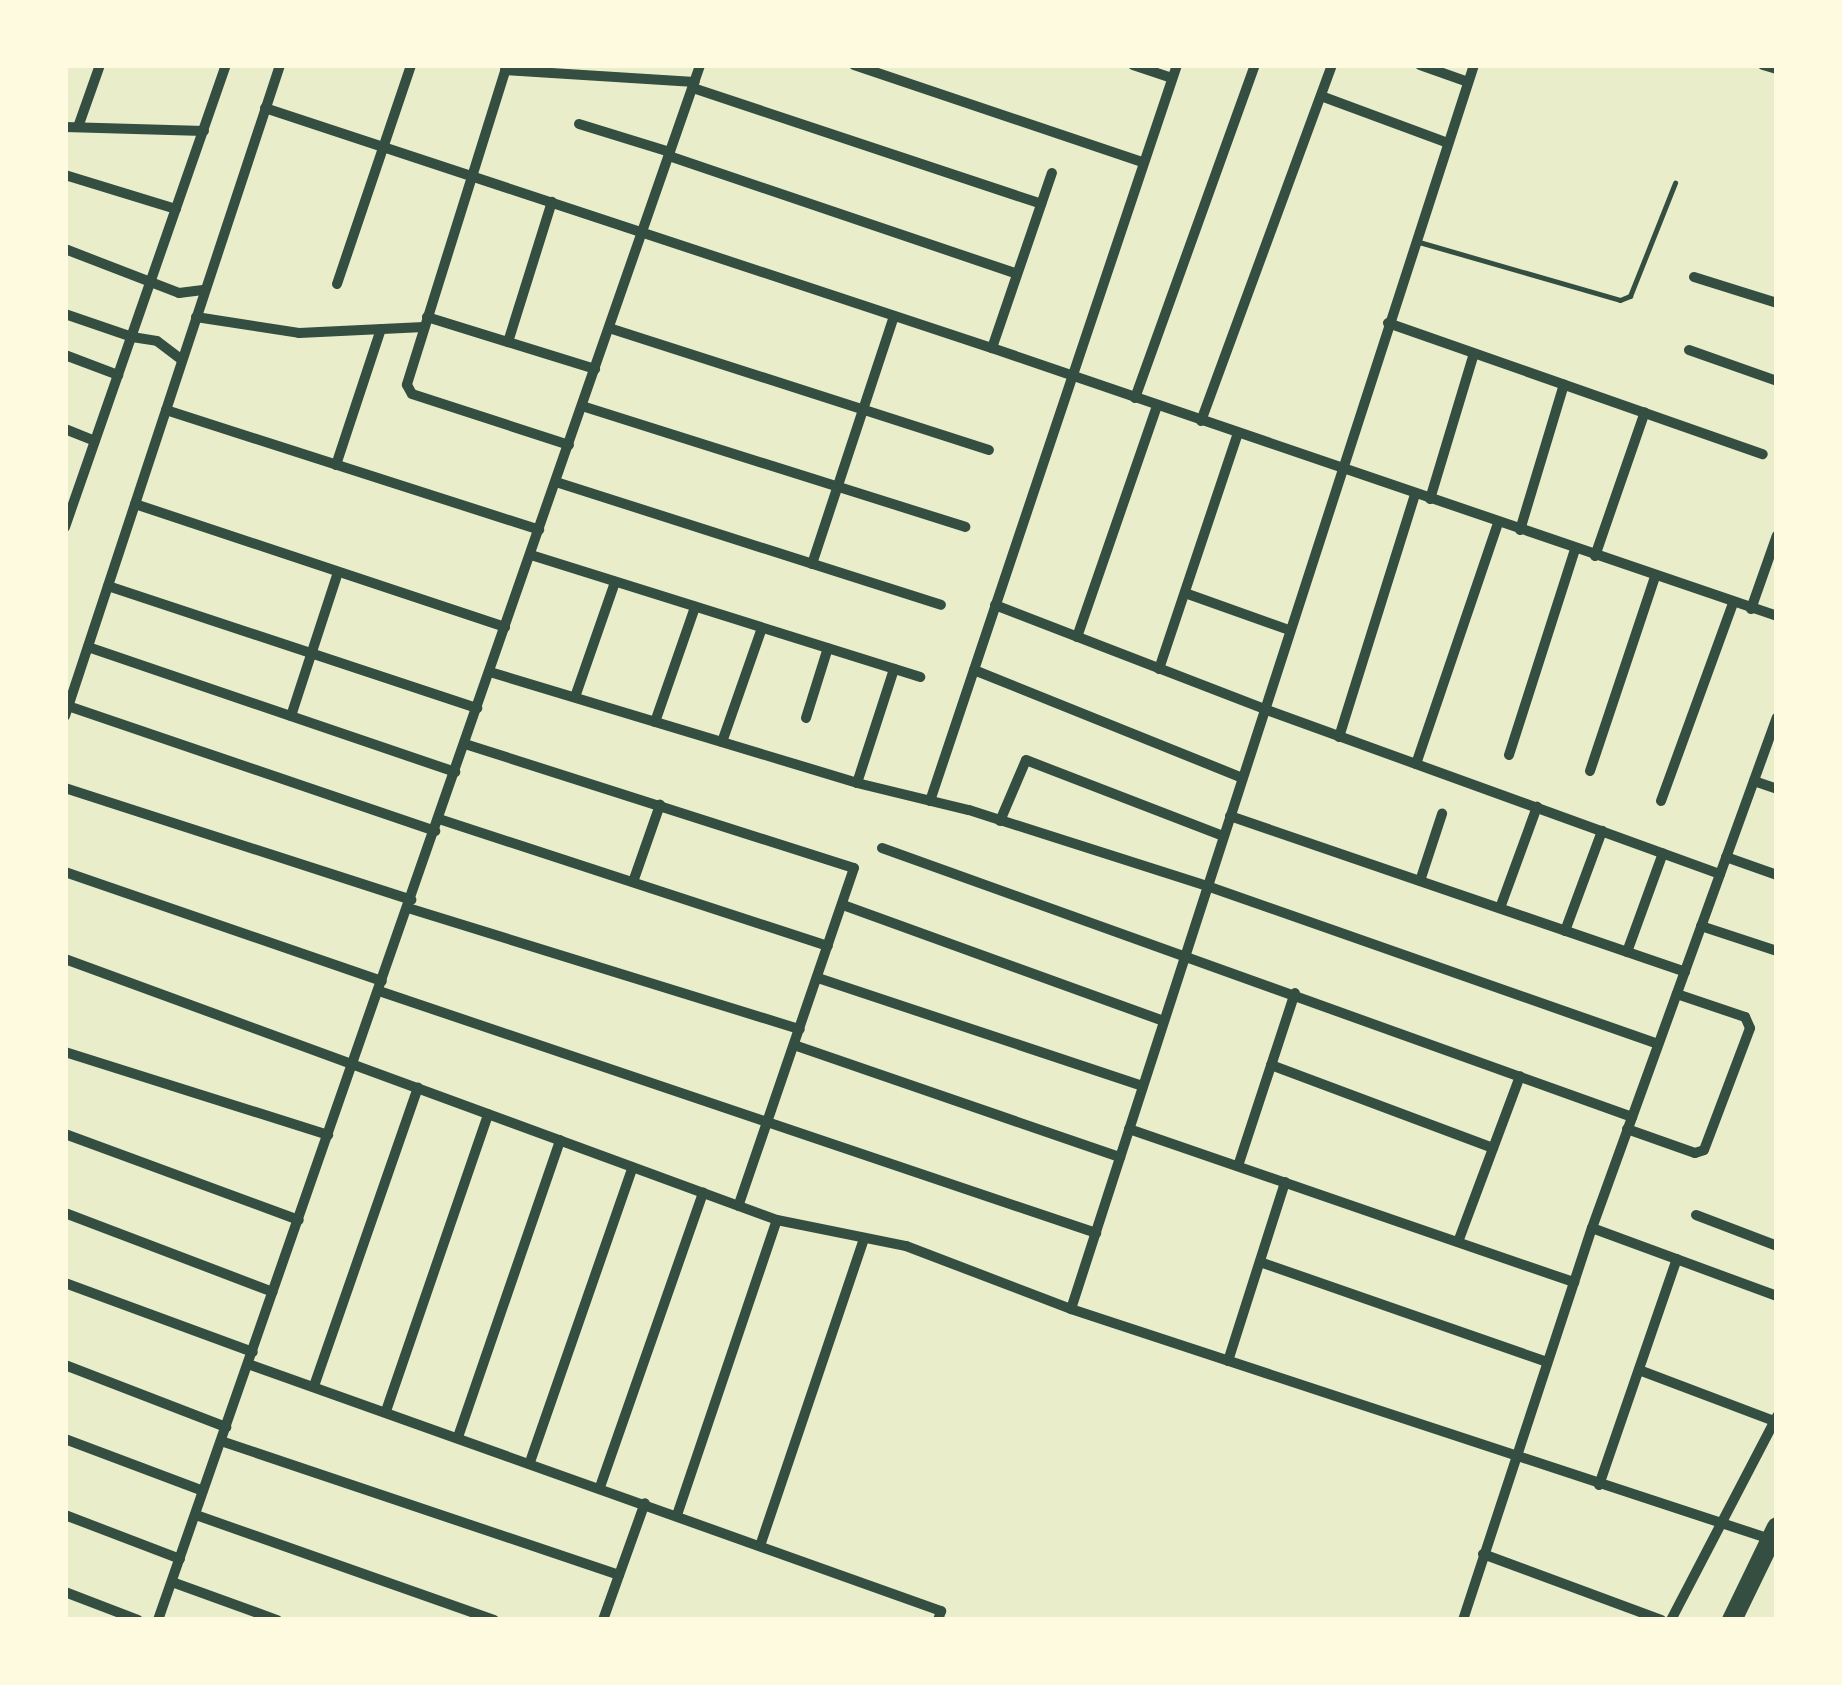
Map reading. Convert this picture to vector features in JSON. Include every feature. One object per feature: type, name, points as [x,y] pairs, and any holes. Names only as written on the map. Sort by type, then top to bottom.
[{"type":"highway","points":[[1732,1620],[1774,1533]]},
{"type":"street","points":[[78,127],[100,65]]},
{"type":"street","points":[[65,526],[69,501],[95,441],[226,65]]},
{"type":"street","points":[[280,65],[67,711],[634,882],[828,946]]},
{"type":"street","points":[[338,284],[386,148],[410,65]]},
{"type":"street","points":[[158,1620],[700,65]]},
{"type":"street","points":[[854,65],[1142,162]]},
{"type":"street","points":[[1132,65],[1172,78]]},
{"type":"street","points":[[930,801],[1176,65]]},
{"type":"street","points":[[1135,398],[1255,65]]},
{"type":"street","points":[[1202,421],[1332,65]]},
{"type":"street","points":[[1420,65],[1468,82]]},
{"type":"street","points":[[1071,1309],[1340,468],[1474,65]]},
{"type":"street","points":[[1763,65],[1777,69]]},
{"type":"street","points":[[569,444],[410,392],[406,385],[506,67],[586,70],[694,85],[1041,204]]},
{"type":"street","points":[[1320,96],[1448,143]]},
{"type":"street","points":[[265,108],[992,348],[1777,616]]},
{"type":"street","points":[[579,124],[1018,274]]},
{"type":"street","points":[[65,127],[204,131]]},
{"type":"street","points":[[992,348],[1052,173]]},
{"type":"street","points":[[65,175],[176,209]]},
{"type":"street","points":[[508,342],[552,202]]},
{"type":"street","points":[[65,249],[152,279],[179,293],[206,290]]},
{"type":"street","points":[[1694,277],[1777,303]]},
{"type":"street","points":[[65,314],[168,346],[182,360]]},
{"type":"street","points":[[812,564],[894,316]]},
{"type":"street","points":[[196,317],[266,331],[382,330],[426,322],[595,369]]},
{"type":"street","points":[[1388,323],[1763,454]]},
{"type":"street","points":[[609,328],[989,450]]},
{"type":"street","points":[[336,465],[382,330]]},
{"type":"street","points":[[1689,350],[1777,381]]},
{"type":"street","points":[[1430,500],[1474,353]]},
{"type":"street","points":[[65,355],[118,375]]},
{"type":"street","points":[[1520,530],[1564,384]]},
{"type":"street","points":[[582,406],[965,527]]},
{"type":"street","points":[[1077,636],[1158,406]]},
{"type":"street","points":[[166,410],[539,530]]},
{"type":"street","points":[[1595,556],[1644,412]]},
{"type":"street","points":[[65,429],[95,441]]},
{"type":"street","points":[[1159,669],[1238,433]]},
{"type":"street","points":[[556,482],[941,605]]},
{"type":"street","points":[[1339,736],[1415,494]]},
{"type":"street","points":[[135,504],[505,627]]},
{"type":"street","points":[[1416,764],[1498,523]]},
{"type":"street","points":[[1751,608],[1777,535]]},
{"type":"street","points":[[1509,755],[1575,549]]},
{"type":"street","points":[[530,555],[920,677]]},
{"type":"street","points":[[291,716],[338,572]]},
{"type":"street","points":[[1590,771],[1655,577]]},
{"type":"street","points":[[574,697],[615,582]]},
{"type":"street","points":[[108,586],[478,708]]},
{"type":"street","points":[[1184,593],[1289,630]]},
{"type":"street","points":[[1661,801],[1732,603]]},
{"type":"street","points":[[995,605],[1264,709],[1720,874]]},
{"type":"street","points":[[655,722],[695,607]]},
{"type":"street","points":[[722,742],[762,628]]},
{"type":"street","points":[[88,647],[455,772]]},
{"type":"street","points":[[806,718],[828,648]]},
{"type":"street","points":[[856,783],[894,669]]},
{"type":"street","points":[[974,670],[1242,778]]},
{"type":"street","points":[[490,672],[1208,886],[1658,1044]]},
{"type":"street","points":[[1463,1620],[1592,1228],[1777,717]]},
{"type":"street","points":[[464,744],[852,866],[855,875],[738,1206]]},
{"type":"street","points":[[1000,821],[1023,760],[1224,836]]},
{"type":"street","points":[[1754,781],[1777,789]]},
{"type":"street","points":[[65,788],[800,1030]]},
{"type":"street","points":[[634,882],[660,806]]},
{"type":"street","points":[[1500,908],[1536,808]]},
{"type":"street","points":[[1420,881],[1442,814]]},
{"type":"street","points":[[1230,816],[1685,972]]},
{"type":"street","points":[[1565,931],[1602,831]]},
{"type":"street","points":[[882,848],[1186,953],[1632,1116]]},
{"type":"street","points":[[1627,952],[1663,853]]},
{"type":"street","points":[[1726,858],[1777,874]]},
{"type":"street","points":[[65,872],[381,986],[1096,1232]]},
{"type":"street","points":[[843,905],[1164,1021]]},
{"type":"street","points":[[1701,926],[1777,951]]},
{"type":"street","points":[[65,960],[778,1220],[906,1246],[1071,1309],[1599,1485],[1719,1524],[1774,1533]]},
{"type":"street","points":[[818,978],[1143,1086]]},
{"type":"street","points":[[1238,1166],[1294,993]]},
{"type":"street","points":[[1628,1130],[1695,1153],[1704,1150],[1744,1045],[1748,1020],[1676,994]]},
{"type":"street","points":[[794,1045],[1120,1158]]},
{"type":"street","points":[[65,1052],[328,1135]]},
{"type":"street","points":[[1271,1065],[1494,1148]]},
{"type":"street","points":[[1458,1242],[1520,1076]]},
{"type":"street","points":[[314,1386],[418,1088]]},
{"type":"street","points":[[386,1411],[488,1114]]},
{"type":"street","points":[[1129,1129],[1574,1282]]},
{"type":"street","points":[[65,1134],[299,1220]]},
{"type":"street","points":[[458,1437],[560,1140]]},
{"type":"street","points":[[530,1462],[633,1167]]},
{"type":"street","points":[[1228,1361],[1285,1182]]},
{"type":"street","points":[[600,1487],[704,1193]]},
{"type":"street","points":[[65,1213],[274,1292]]},
{"type":"street","points":[[1696,1215],[1777,1246]]},
{"type":"street","points":[[677,1515],[778,1220]]},
{"type":"street","points":[[1592,1228],[1777,1296]]},
{"type":"street","points":[[760,1546],[864,1238]]},
{"type":"street","points":[[1599,1485],[1676,1259]]},
{"type":"street","points":[[1260,1262],[1547,1362]]},
{"type":"street","points":[[65,1283],[253,1352]]},
{"type":"street","points":[[248,1364],[646,1503],[939,1615]]},
{"type":"street","points":[[65,1366],[226,1426]]},
{"type":"street","points":[[1638,1370],[1776,1418],[1671,1620]]},
{"type":"street","points":[[65,1439],[204,1491]]},
{"type":"street","points":[[221,1441],[619,1575]]},
{"type":"street","points":[[603,1620],[646,1503]]},
{"type":"street","points":[[65,1515],[180,1558]]},
{"type":"street","points":[[196,1515],[494,1620]]},
{"type":"street","points":[[1482,1554],[1661,1620]]},
{"type":"street","points":[[172,1582],[278,1620]]},
{"type":"street","points":[[65,1592],[138,1620]]},
{"type":"lane","points":[[1415,240],[1620,300],[1630,296],[1675,183]]}]
